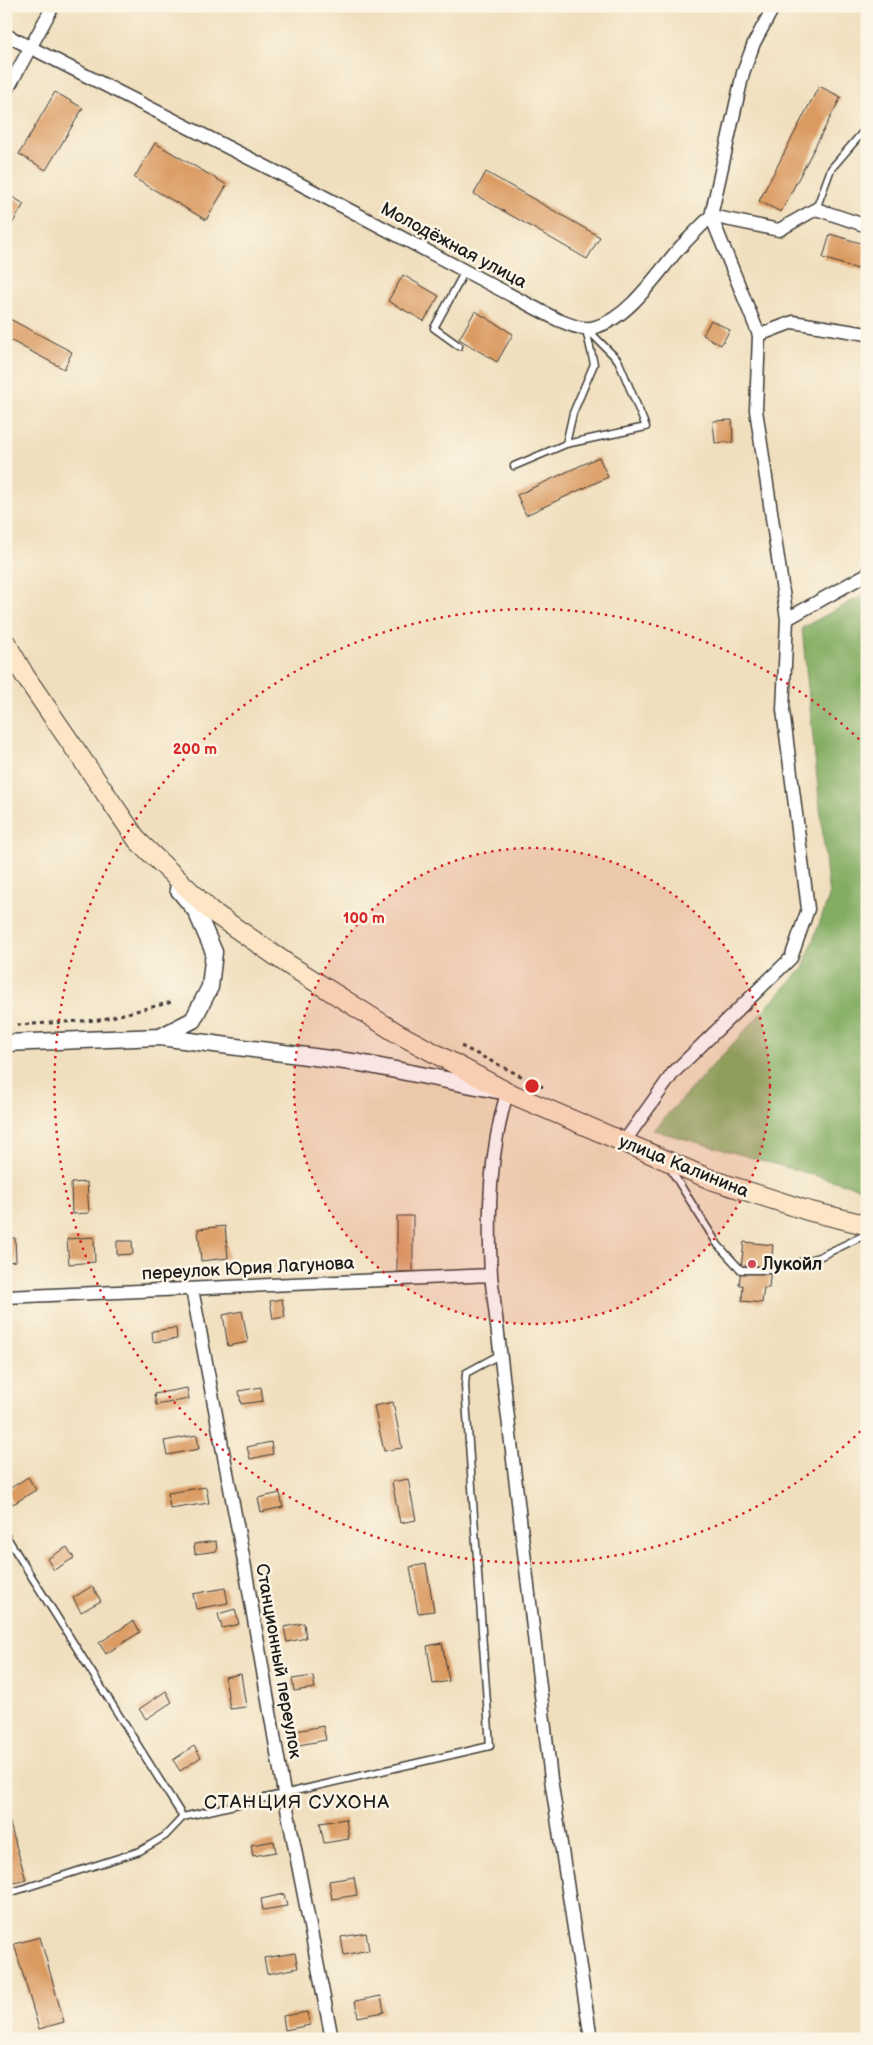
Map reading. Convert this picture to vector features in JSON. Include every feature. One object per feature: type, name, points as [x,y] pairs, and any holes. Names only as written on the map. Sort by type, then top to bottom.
[{"type":"main road","name":"улица Калинина","points":[[6,643],[25,676],[138,841],[211,911],[289,965],[397,1033],[507,1092],[712,1180],[791,1206],[867,1225]]},
{"type":"street","points":[[6,92],[52,6]]},
{"type":"street","points":[[586,328],[606,323],[637,298],[711,216],[743,73],[754,43],[774,6]]},
{"type":"street","name":"Молодёжная улица","points":[[6,35],[300,184],[558,320],[586,328]]},
{"type":"street","points":[[711,216],[779,230],[816,209],[867,226]]},
{"type":"street","points":[[624,1142],[673,1072],[790,958],[808,909],[783,710],[787,619],[756,410],[759,335],[711,216]]},
{"type":"street","points":[[759,335],[793,322],[867,334]]},
{"type":"street","points":[[787,619],[867,574]]},
{"type":"street","points":[[138,841],[196,911],[214,952],[210,987],[194,1020],[160,1037]]},
{"type":"street","points":[[6,1043],[160,1037],[360,1063],[507,1092],[492,1158],[489,1225],[491,1275],[551,1780],[590,2039]]},
{"type":"street","name":"переулок Юрия Лагунова","points":[[6,1296],[491,1275]]},
{"type":"street","name":"Станционный переулок","points":[[192,1289],[241,1546],[284,1793],[332,2039]]},
{"type":"lane","points":[[816,209],[832,169],[862,133]]},
{"type":"lane","points":[[459,346],[434,328],[466,271]]},
{"type":"lane","points":[[566,444],[573,413],[594,364],[586,328]]},
{"type":"lane","points":[[514,466],[566,444],[646,427],[618,360],[586,328]]},
{"type":"lane","points":[[665,1160],[718,1245],[741,1270],[770,1270],[819,1257],[867,1234]]},
{"type":"lane","points":[[6,1894],[140,1851],[165,1836],[183,1817],[490,1746],[464,1386],[466,1373],[501,1354]]},
{"type":"lane","points":[[6,1536],[183,1817]]},
{"type":"path","points":[[16,1025],[98,1020],[172,1002]]},
{"type":"path","points":[[456,1043],[550,1090]]},
{"type":"green space","points":[[867,593],[867,1190],[653,1130],[803,968],[829,897],[802,628]]},
{"type":"building","points":[[819,86],[841,97],[781,212],[759,201]]},
{"type":"building","points":[[55,92],[83,108],[46,170],[19,154]]},
{"type":"building","points":[[155,143],[227,185],[206,220],[134,178]]},
{"type":"building","points":[[486,172],[600,237],[587,259],[474,194]]},
{"type":"building","points":[[6,193],[24,204],[6,234]]},
{"type":"building","points":[[830,234],[867,245],[867,272],[823,258]]},
{"type":"building","points":[[403,275],[439,296],[424,321],[388,301]]},
{"type":"building","points":[[475,311],[513,334],[497,362],[459,339]]},
{"type":"building","points":[[6,317],[72,352],[64,369],[6,338]]},
{"type":"building","points":[[711,320],[730,330],[721,345],[703,335]]},
{"type":"building","points":[[732,420],[733,442],[715,443],[713,421]]},
{"type":"building","points":[[599,457],[608,477],[526,515],[517,495]]},
{"type":"building","points":[[87,1182],[89,1213],[72,1214],[71,1183]]},
{"type":"building","points":[[397,1216],[413,1216],[413,1272],[397,1272]]},
{"type":"building","points":[[225,1226],[228,1258],[201,1261],[198,1229]]},
{"type":"building","points":[[94,1237],[95,1262],[69,1264],[67,1239]]},
{"type":"building","points":[[6,1238],[15,1238],[16,1261],[6,1262]]},
{"type":"building","points":[[117,1241],[132,1241],[133,1254],[117,1255]]},
{"type":"building","points":[[744,1242],[773,1245],[769,1288],[764,1288],[762,1303],[742,1301],[743,1285],[739,1285]]},
{"type":"building","points":[[282,1299],[285,1317],[273,1319],[270,1301]]},
{"type":"building","points":[[242,1311],[248,1342],[228,1346],[223,1315]]},
{"type":"building","points":[[176,1328],[177,1339],[153,1342],[152,1331]]},
{"type":"building","points":[[261,1387],[263,1401],[241,1404],[239,1391]]},
{"type":"building","points":[[187,1388],[189,1399],[156,1405],[154,1394]]},
{"type":"building","points":[[393,1402],[402,1448],[384,1451],[374,1406]]},
{"type":"building","points":[[197,1435],[199,1449],[167,1455],[164,1441]]},
{"type":"building","points":[[271,1442],[273,1454],[250,1459],[247,1447]]},
{"type":"building","points":[[28,1477],[36,1490],[13,1504],[6,1491]]},
{"type":"building","points":[[408,1479],[416,1520],[400,1523],[392,1482]]},
{"type":"building","points":[[206,1487],[209,1503],[170,1509],[168,1493]]},
{"type":"building","points":[[280,1493],[283,1507],[261,1512],[258,1498]]},
{"type":"building","points":[[216,1541],[217,1551],[195,1554],[194,1544]]},
{"type":"building","points":[[67,1547],[74,1558],[54,1570],[47,1559]]},
{"type":"building","points":[[426,1564],[434,1611],[418,1613],[410,1567]]},
{"type":"building","points":[[92,1586],[101,1601],[81,1612],[73,1598]]},
{"type":"building","points":[[225,1588],[228,1603],[196,1609],[193,1594]]},
{"type":"building","points":[[235,1609],[239,1624],[222,1628],[218,1614]]},
{"type":"building","points":[[133,1621],[140,1632],[106,1654],[99,1643]]},
{"type":"building","points":[[304,1623],[306,1638],[287,1642],[284,1627]]},
{"type":"building","points":[[442,1643],[449,1681],[433,1684],[427,1646]]},
{"type":"building","points":[[241,1674],[246,1707],[230,1709],[225,1677]]},
{"type":"building","points":[[313,1676],[315,1688],[294,1691],[292,1679]]},
{"type":"building","points":[[166,1691],[172,1702],[146,1719],[139,1709]]},
{"type":"building","points":[[323,1726],[326,1740],[299,1745],[296,1731]]},
{"type":"building","points":[[194,1746],[201,1757],[180,1771],[173,1760]]},
{"type":"building","points":[[6,1810],[26,1880],[6,1885]]},
{"type":"building","points":[[346,1819],[349,1839],[324,1843],[320,1823]]},
{"type":"building","points":[[274,1841],[276,1852],[253,1856],[251,1845]]},
{"type":"building","points":[[354,1877],[357,1895],[332,1899],[329,1881]]},
{"type":"building","points":[[284,1894],[287,1906],[263,1910],[261,1899]]},
{"type":"building","points":[[366,1933],[369,1950],[344,1955],[341,1937]]},
{"type":"building","points":[[40,1937],[64,2022],[39,2029],[14,1944]]},
{"type":"building","points":[[295,1953],[298,1968],[267,1974],[264,1958]]},
{"type":"building","points":[[381,1996],[384,2012],[358,2017],[355,2001]]},
{"type":"building","points":[[307,2012],[310,2025],[285,2030],[283,2016]]},
{"type":"place","name":"Лукойл","points":[[752,1264]]},
{"type":"district","name":"СТАНЦИЯ СУХОНА","points":[[297,1801]]}]
